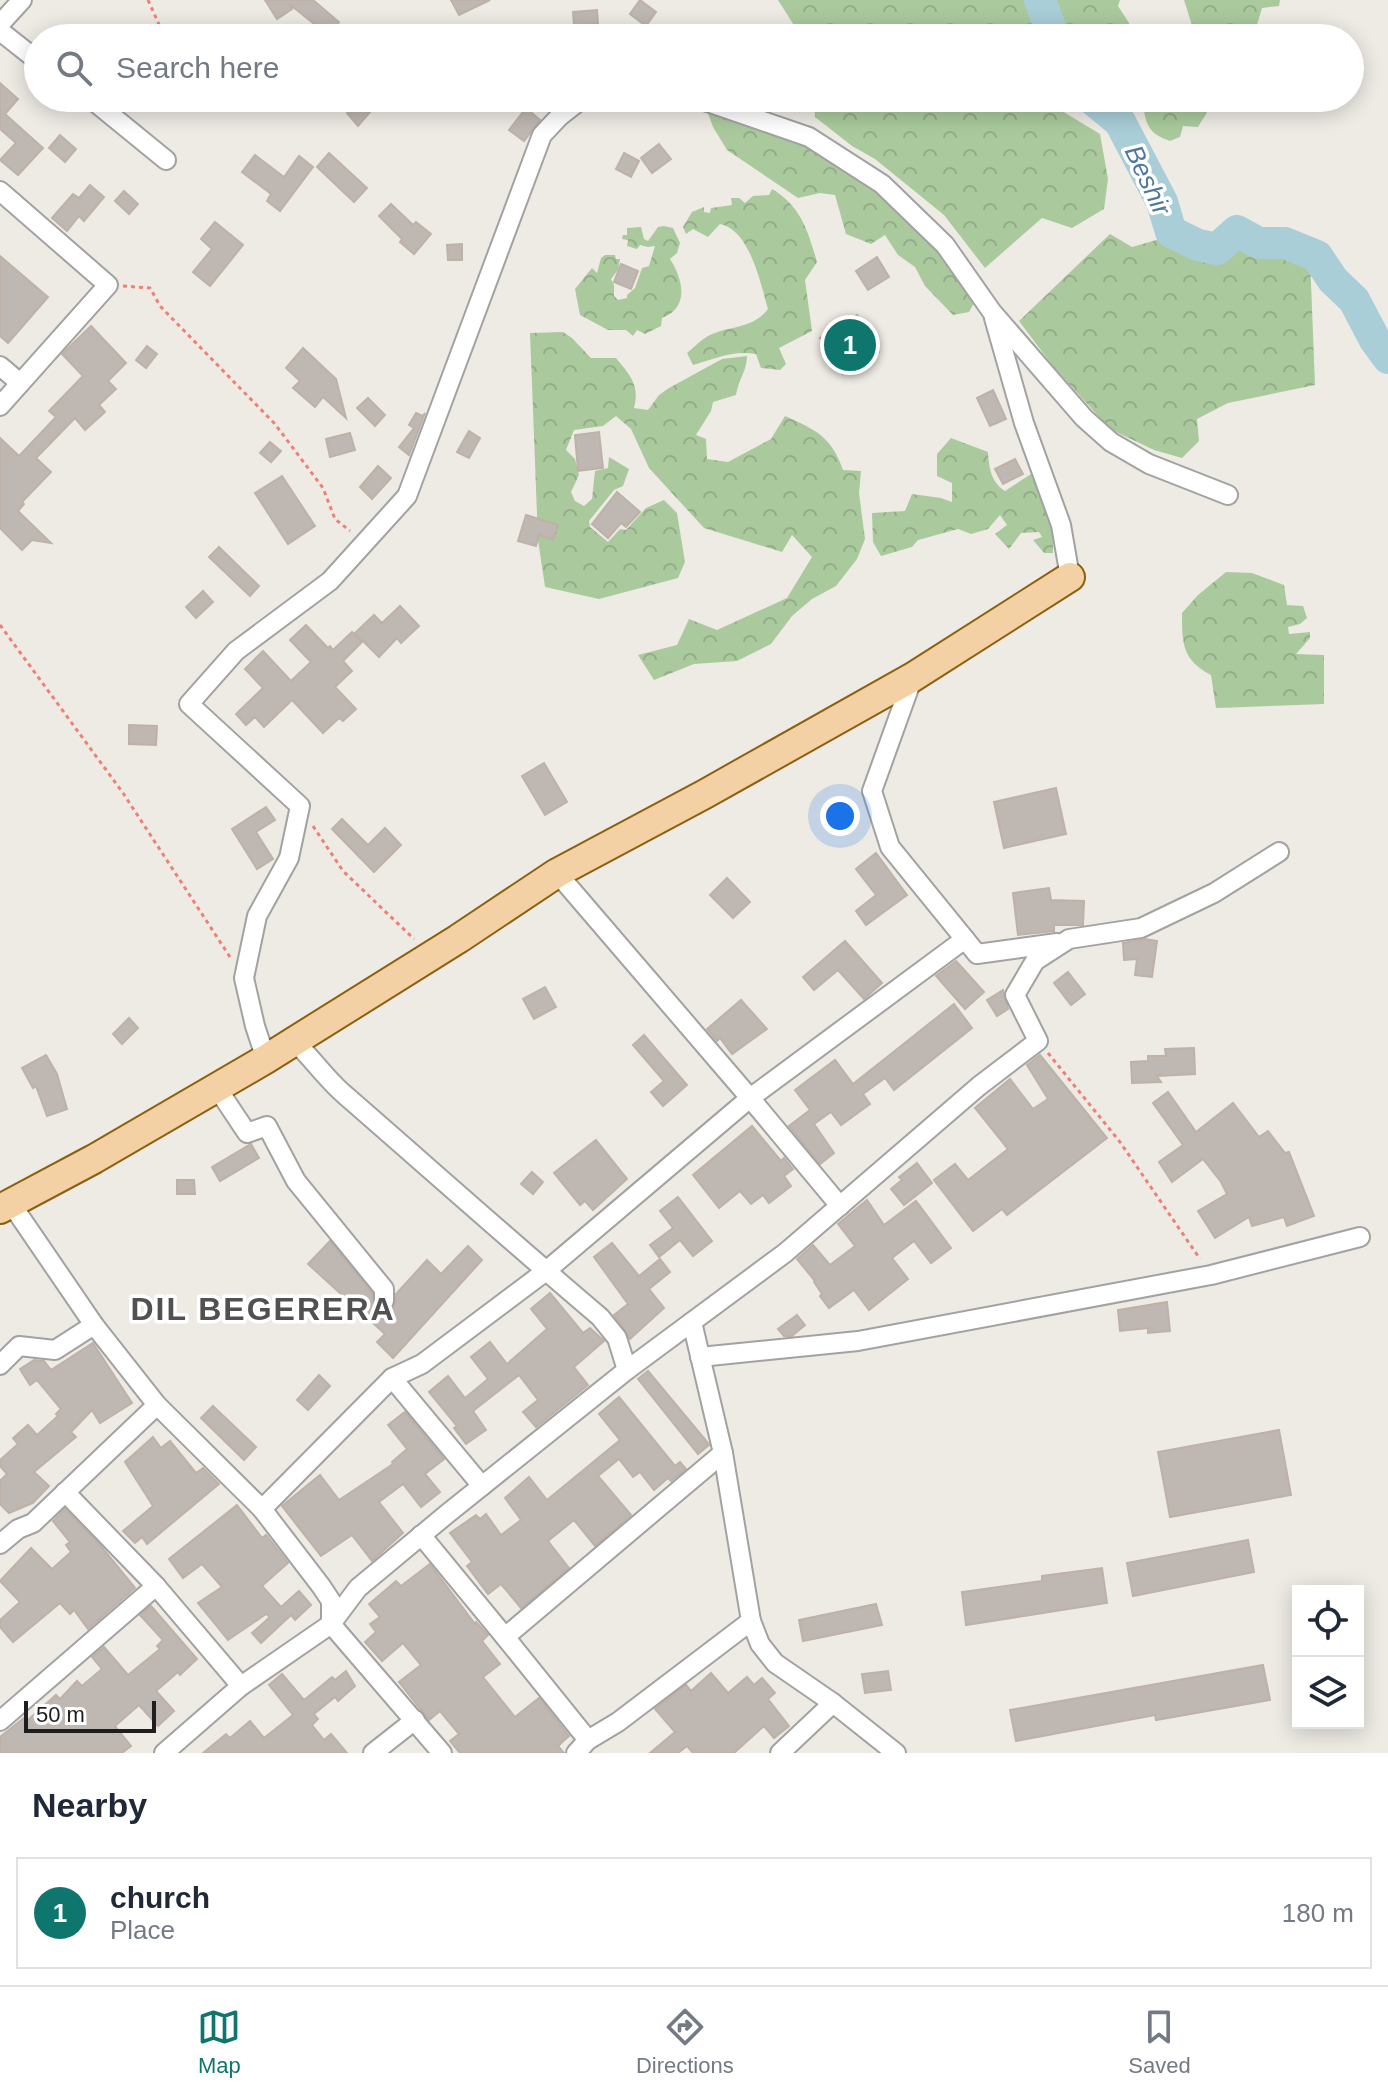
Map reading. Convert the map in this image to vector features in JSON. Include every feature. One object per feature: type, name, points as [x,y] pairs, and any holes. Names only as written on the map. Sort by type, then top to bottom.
[{"type":"main road","points":[[5,1206],[94,1159],[295,1042],[557,873],[913,677],[1070,577]]},
{"type":"street","points":[[0,24],[22,0]]},
{"type":"street","points":[[0,31],[24,50]]},
{"type":"street","points":[[109,112],[166,160]]},
{"type":"street","points":[[266,1059],[244,978],[257,916],[289,858],[300,806],[189,704],[236,651],[330,581],[407,496],[542,135],[565,112]]},
{"type":"street","points":[[737,112],[809,137],[882,184],[945,245],[992,312],[1084,418],[1111,442],[1149,464],[1228,495]]},
{"type":"street","points":[[0,191],[108,285],[0,406]]},
{"type":"street","points":[[992,312],[1024,423],[1061,525],[1070,577]]},
{"type":"street","points":[[0,366],[20,383]]},
{"type":"street","points":[[913,677],[872,791],[890,847],[977,954],[1064,943]]},
{"type":"street","points":[[164,1753],[241,1686],[331,1624],[358,1588],[421,1535],[627,1370],[785,1253],[979,1086],[1038,1041],[1015,995],[1035,961],[1069,939],[1141,928],[1214,893],[1279,852]]},
{"type":"street","points":[[557,873],[840,1206]]},
{"type":"street","points":[[262,1509],[392,1378],[422,1364],[546,1271],[750,1098],[965,939]]},
{"type":"street","points":[[295,1042],[343,1094],[600,1317],[617,1338],[627,1370]]},
{"type":"street","points":[[217,1088],[247,1133],[267,1126],[296,1181],[384,1289],[384,1301]]},
{"type":"street","points":[[5,1206],[157,1405],[262,1509],[331,1601],[331,1624],[442,1753]]},
{"type":"street","points":[[700,1357],[858,1341],[1211,1275],[1360,1237]]},
{"type":"street","points":[[692,1322],[723,1453],[751,1621],[760,1644],[775,1663],[833,1703],[896,1753]]},
{"type":"street","points":[[0,1365],[19,1346],[55,1350],[94,1325]]},
{"type":"street","points":[[392,1378],[482,1486]]},
{"type":"street","points":[[0,1544],[18,1529],[33,1523],[157,1405]]},
{"type":"street","points":[[505,1637],[723,1453]]},
{"type":"street","points":[[65,1492],[156,1586],[241,1686]]},
{"type":"street","points":[[421,1535],[505,1637],[582,1746],[751,1621]]},
{"type":"street","points":[[0,1721],[156,1586]]},
{"type":"street","points":[[780,1753],[833,1703]]},
{"type":"street","points":[[373,1753],[415,1720]]},
{"type":"path","points":[[148,0],[159,24]]},
{"type":"path","points":[[108,285],[150,288],[160,306],[275,424],[323,488],[335,519],[365,543]]},
{"type":"path","points":[[0,625],[123,793],[244,978]]},
{"type":"path","points":[[300,806],[343,871],[432,956]]},
{"type":"path","points":[[1038,1041],[1120,1142],[1211,1275]]},
{"type":"green space","points":[[778,0],[1034,0],[1043,24],[793,24]]},
{"type":"green space","points":[[1043,0],[1120,0],[1118,6],[1129,24],[1052,24]]},
{"type":"green space","points":[[1184,0],[1280,0],[1279,6],[1262,8],[1257,24],[1192,24]]},
{"type":"green space","points":[[707,112],[719,112],[780,130],[887,191],[979,294],[969,312],[953,315],[925,286],[915,267],[898,255],[885,235],[871,244],[846,234],[835,195],[820,193],[798,198],[727,150]]},
{"type":"green space","points":[[815,112],[1064,112],[1100,134],[1108,179],[1104,209],[1072,228],[1042,218],[985,268],[944,215],[875,159],[852,146],[815,117]]},
{"type":"green space","points":[[1144,112],[1207,112],[1198,127],[1183,126],[1180,137],[1170,141],[1159,136],[1147,122]]},
{"type":"green space","points":[[772,189],[797,211],[817,262],[805,280],[812,331],[779,348],[786,364],[780,370],[761,368],[756,354],[747,353],[693,365],[687,353],[708,336],[755,321],[768,309],[752,259],[739,236],[720,224],[708,237],[693,229],[686,234],[683,227],[692,212],[704,207],[704,212],[710,213],[711,208],[732,205],[731,198],[739,198],[745,203],[753,196],[769,195]]},
{"type":"green space","points":[[641,227],[644,239],[648,241],[658,227],[673,228],[680,243],[677,253],[670,259],[681,284],[681,292],[677,307],[662,318],[661,326],[645,334],[637,330],[633,336],[626,330],[608,330],[580,315],[575,289],[592,268],[597,273],[601,258],[605,255],[615,255],[616,259],[620,259],[618,270],[611,279],[614,296],[618,300],[627,298],[635,288],[642,268],[649,266],[655,246],[640,245],[637,249],[627,246],[628,240],[622,239],[623,235],[627,235],[627,228]]},
{"type":"green space","points":[[1110,234],[1132,247],[1170,236],[1218,253],[1238,235],[1256,246],[1290,248],[1310,257],[1315,385],[1228,403],[1197,419],[1199,441],[1182,458],[1154,450],[1110,429],[1052,365],[1019,321]]},
{"type":"green space","points":[[563,332],[591,358],[616,358],[635,387],[634,408],[648,410],[659,395],[669,388],[722,359],[747,356],[736,395],[713,402],[696,435],[706,439],[707,459],[728,462],[771,439],[785,416],[828,442],[843,470],[861,471],[859,493],[865,539],[857,559],[836,586],[812,599],[792,616],[771,644],[737,661],[694,664],[654,680],[638,655],[677,645],[689,619],[717,630],[787,598],[812,557],[792,535],[782,552],[704,528],[649,468],[631,429],[616,416],[603,426],[574,430],[566,450],[575,459],[579,475],[571,492],[575,501],[584,506],[592,499],[595,471],[608,468],[609,457],[629,469],[623,486],[614,490],[589,521],[590,527],[608,542],[620,529],[626,530],[646,508],[664,500],[677,513],[685,562],[678,578],[599,599],[545,587],[538,540],[530,333]]},
{"type":"green space","points":[[951,438],[988,452],[992,474],[1005,491],[1031,474],[1039,479],[1053,532],[1053,553],[1044,553],[1033,540],[1042,537],[1039,532],[1021,533],[1009,549],[995,534],[1007,525],[1000,515],[988,529],[971,534],[958,529],[918,540],[912,547],[881,556],[873,542],[872,513],[905,511],[912,494],[952,502],[952,483],[937,476],[937,454]]},
{"type":"green space","points":[[1226,572],[1252,573],[1284,585],[1287,605],[1303,606],[1307,618],[1300,624],[1288,627],[1289,634],[1310,632],[1310,638],[1296,654],[1324,655],[1324,704],[1216,708],[1211,675],[1194,663],[1186,650],[1182,613]]},
{"type":"building","points":[[265,0],[313,0],[339,22],[314,24],[288,3],[292,9],[277,19]]},
{"type":"building","points":[[451,0],[490,0],[459,15]]},
{"type":"building","points":[[640,0],[656,12],[647,24],[630,14]]},
{"type":"building","points":[[597,10],[598,24],[574,24],[573,12]]},
{"type":"building","points":[[0,83],[18,99],[5,114],[43,148],[18,175],[0,160],[16,143],[0,129]]},
{"type":"building","points":[[348,112],[370,112],[358,126]]},
{"type":"building","points":[[523,112],[531,112],[540,120],[524,141],[509,130]]},
{"type":"building","points":[[60,135],[76,149],[65,162],[49,148]]},
{"type":"building","points":[[659,144],[671,159],[652,173],[641,158]]},
{"type":"building","points":[[329,153],[367,188],[354,202],[317,167]]},
{"type":"building","points":[[624,153],[639,161],[631,177],[616,169]]},
{"type":"building","points":[[255,155],[284,177],[299,156],[313,167],[280,211],[267,201],[271,194],[242,172]]},
{"type":"building","points":[[90,185],[104,197],[84,221],[79,216],[67,231],[52,218],[73,194],[79,198]]},
{"type":"building","points":[[124,191],[138,204],[129,214],[115,201]]},
{"type":"building","points":[[391,204],[413,225],[416,222],[431,234],[414,254],[379,216]]},
{"type":"building","points":[[215,222],[243,245],[210,286],[193,272],[212,249],[201,239]]},
{"type":"building","points":[[462,244],[462,260],[448,260],[447,245]]},
{"type":"building","points":[[0,256],[48,297],[8,343],[0,336]]},
{"type":"building","points":[[877,257],[889,277],[868,290],[856,271]]},
{"type":"building","points":[[621,264],[638,271],[631,289],[614,282]]},
{"type":"building","points":[[857,315],[879,352],[843,374],[820,338]]},
{"type":"building","points":[[91,326],[126,363],[108,381],[116,389],[99,405],[105,412],[85,430],[75,418],[36,458],[51,472],[22,502],[24,504],[18,511],[51,543],[32,540],[22,550],[0,528],[0,438],[19,456],[56,417],[49,411],[83,376],[62,354]]},
{"type":"building","points":[[147,346],[157,354],[146,368],[136,360]]},
{"type":"building","points":[[303,348],[336,379],[346,418],[323,397],[315,407],[293,388],[300,381],[286,368]]},
{"type":"building","points":[[993,390],[1006,419],[990,426],[977,398]]},
{"type":"building","points":[[368,398],[385,415],[375,426],[357,408]]},
{"type":"building","points":[[416,413],[423,416],[425,413],[409,455],[399,447],[414,428],[409,425]]},
{"type":"building","points":[[469,431],[480,438],[469,458],[457,452]]},
{"type":"building","points":[[599,432],[603,468],[578,471],[575,435]]},
{"type":"building","points":[[350,433],[355,450],[330,457],[326,439]]},
{"type":"building","points":[[270,442],[281,451],[271,462],[260,453]]},
{"type":"building","points":[[1015,459],[1023,474],[1003,484],[995,469]]},
{"type":"building","points":[[378,466],[391,478],[372,499],[360,487]]},
{"type":"building","points":[[282,476],[315,526],[288,544],[255,493]]},
{"type":"building","points":[[617,492],[640,512],[626,527],[621,523],[608,538],[592,524]]},
{"type":"building","points":[[526,515],[558,525],[553,540],[539,534],[536,546],[518,541]]},
{"type":"building","points":[[219,547],[259,586],[250,596],[209,557]]},
{"type":"building","points":[[203,591],[213,602],[196,618],[186,607]]},
{"type":"building","points":[[400,606],[419,626],[401,643],[397,638],[379,657],[355,633],[374,615],[382,623]]},
{"type":"building","points":[[306,625],[333,650],[352,632],[362,642],[343,661],[352,671],[335,687],[356,709],[343,721],[339,718],[323,733],[292,700],[264,727],[255,717],[246,725],[236,714],[263,688],[245,669],[263,651],[291,681],[311,662],[290,640]]},
{"type":"building","points":[[129,725],[157,726],[156,745],[129,744]]},
{"type":"building","points":[[544,763],[567,802],[545,815],[522,776]]},
{"type":"building","points":[[1056,788],[1066,834],[1004,848],[994,802]]},
{"type":"building","points":[[266,807],[275,820],[256,832],[273,859],[257,869],[232,829]]},
{"type":"building","points":[[342,819],[368,845],[385,828],[401,845],[374,872],[332,829]]},
{"type":"building","points":[[876,853],[907,895],[866,925],[856,911],[876,895],[856,869]]},
{"type":"building","points":[[727,878],[750,902],[733,918],[710,895]]},
{"type":"building","points":[[1049,888],[1051,900],[1084,901],[1083,925],[1054,925],[1054,931],[1018,935],[1013,893]]},
{"type":"building","points":[[1145,939],[1157,941],[1152,977],[1135,975],[1137,959],[1124,960],[1123,943]]},
{"type":"building","points":[[845,941],[882,983],[864,999],[838,970],[814,990],[803,977]]},
{"type":"building","points":[[956,961],[984,992],[965,1009],[936,976]]},
{"type":"building","points":[[1068,972],[1085,994],[1071,1005],[1054,983]]},
{"type":"building","points":[[545,987],[556,1007],[534,1019],[523,999]]},
{"type":"building","points":[[1003,990],[1008,1009],[997,1016],[987,1000]]},
{"type":"building","points":[[741,1000],[767,1029],[732,1054],[720,1038],[717,1041],[707,1029]]},
{"type":"building","points":[[954,1004],[972,1028],[894,1090],[885,1078],[863,1094],[870,1104],[841,1125],[831,1112],[814,1124],[834,1153],[820,1164],[789,1126],[810,1110],[795,1090],[835,1060],[853,1084]]},
{"type":"building","points":[[129,1018],[138,1028],[122,1044],[113,1034]]},
{"type":"building","points":[[644,1035],[687,1085],[663,1106],[651,1092],[664,1081],[633,1045]]},
{"type":"building","points":[[1194,1048],[1195,1074],[1157,1076],[1161,1082],[1132,1083],[1131,1062],[1148,1061],[1148,1056],[1166,1056],[1165,1049]]},
{"type":"building","points":[[46,1055],[57,1074],[67,1109],[47,1116],[36,1086],[33,1088],[22,1068]]},
{"type":"building","points":[[1040,1055],[1107,1138],[1007,1215],[1002,1209],[973,1231],[934,1180],[955,1164],[968,1180],[1008,1149],[975,1108],[1010,1079],[1033,1109],[1048,1099],[1027,1065]]},
{"type":"building","points":[[1168,1092],[1196,1132],[1233,1103],[1259,1137],[1268,1131],[1285,1153],[1289,1152],[1314,1216],[1287,1226],[1284,1217],[1252,1226],[1249,1217],[1215,1238],[1198,1211],[1227,1194],[1221,1182],[1203,1159],[1172,1182],[1159,1162],[1183,1145],[1153,1103]]},
{"type":"building","points":[[752,1126],[781,1161],[784,1158],[793,1169],[784,1176],[791,1186],[769,1203],[763,1195],[751,1204],[740,1191],[719,1208],[693,1175]]},
{"type":"building","points":[[596,1140],[627,1179],[593,1210],[585,1201],[580,1205],[554,1173]]},
{"type":"building","points":[[251,1144],[259,1158],[220,1181],[212,1167]]},
{"type":"building","points":[[917,1163],[932,1183],[904,1205],[891,1189],[902,1180],[899,1177]]},
{"type":"building","points":[[532,1172],[543,1182],[533,1194],[521,1184]]},
{"type":"building","points":[[177,1180],[194,1180],[195,1194],[177,1194]]},
{"type":"building","points":[[678,1197],[712,1241],[693,1256],[680,1240],[659,1257],[650,1245],[673,1228],[660,1211]]},
{"type":"building","points":[[867,1200],[884,1225],[916,1201],[951,1248],[931,1263],[914,1241],[892,1258],[908,1279],[869,1310],[854,1290],[829,1308],[820,1296],[822,1294],[815,1281],[797,1259],[813,1245],[830,1265],[855,1246],[838,1224]]},
{"type":"building","points":[[330,1241],[372,1293],[374,1308],[383,1313],[394,1308],[396,1294],[427,1260],[441,1274],[468,1246],[482,1260],[393,1358],[377,1342],[385,1334],[308,1264]]},
{"type":"building","points":[[612,1243],[639,1276],[660,1259],[670,1272],[649,1289],[664,1308],[630,1339],[614,1315],[628,1304],[594,1257]]},
{"type":"building","points":[[550,1293],[583,1333],[590,1328],[604,1341],[574,1367],[588,1385],[536,1427],[523,1412],[538,1400],[519,1375],[473,1411],[486,1430],[466,1444],[454,1428],[457,1426],[429,1392],[448,1376],[465,1398],[488,1379],[471,1357],[490,1342],[507,1364],[547,1329],[531,1309]]},
{"type":"building","points":[[1167,1302],[1170,1331],[1148,1333],[1148,1328],[1120,1331],[1118,1310]]},
{"type":"building","points":[[797,1315],[805,1325],[792,1336],[784,1336],[778,1329]]},
{"type":"building","points":[[93,1343],[132,1403],[100,1423],[92,1410],[71,1432],[76,1437],[34,1472],[49,1486],[33,1503],[9,1513],[0,1504],[0,1481],[7,1474],[0,1466],[0,1460],[18,1444],[13,1438],[28,1425],[37,1435],[58,1416],[56,1414],[61,1409],[37,1380],[30,1385],[20,1369],[34,1360],[44,1361],[51,1370]]},
{"type":"building","points":[[648,1371],[708,1443],[698,1454],[638,1379]]},
{"type":"building","points":[[319,1375],[330,1386],[308,1410],[297,1400]]},
{"type":"building","points":[[619,1397],[675,1466],[680,1462],[686,1469],[654,1490],[640,1472],[633,1477],[619,1459],[598,1476],[631,1515],[595,1546],[574,1520],[548,1541],[569,1568],[521,1608],[501,1584],[488,1594],[467,1566],[472,1562],[450,1533],[476,1515],[480,1519],[486,1514],[501,1535],[521,1520],[505,1498],[529,1477],[547,1500],[620,1440],[599,1414]]},
{"type":"building","points":[[213,1406],[256,1447],[244,1460],[201,1418]]},
{"type":"building","points":[[405,1412],[444,1459],[425,1474],[440,1492],[421,1507],[403,1484],[379,1502],[403,1533],[372,1561],[352,1535],[321,1556],[282,1506],[320,1475],[339,1500],[393,1464],[407,1449],[388,1425]]},
{"type":"building","points":[[1279,1430],[1291,1495],[1170,1517],[1158,1452]]},
{"type":"building","points":[[153,1437],[161,1448],[170,1441],[196,1473],[203,1468],[219,1484],[147,1544],[142,1537],[135,1543],[123,1531],[153,1506],[125,1462]]},
{"type":"building","points":[[237,1505],[262,1538],[266,1535],[288,1563],[262,1586],[281,1607],[299,1591],[311,1605],[295,1620],[291,1615],[261,1643],[252,1633],[270,1617],[266,1614],[228,1640],[198,1603],[222,1587],[202,1564],[183,1578],[169,1559]]},
{"type":"building","points":[[65,1509],[135,1588],[88,1629],[74,1610],[70,1614],[60,1603],[13,1642],[0,1627],[0,1620],[20,1602],[0,1581],[31,1548],[52,1569],[71,1552],[66,1545],[70,1542],[53,1521]]},
{"type":"building","points":[[1248,1540],[1254,1572],[1133,1596],[1127,1563]]},
{"type":"building","points":[[430,1564],[475,1624],[488,1635],[482,1641],[500,1664],[483,1677],[515,1717],[539,1698],[569,1736],[558,1746],[564,1753],[460,1753],[450,1741],[459,1734],[440,1711],[429,1720],[399,1682],[421,1665],[403,1643],[382,1661],[365,1642],[376,1632],[370,1624],[380,1617],[369,1604],[396,1581],[401,1586]]},
{"type":"building","points":[[1102,1568],[1107,1603],[966,1625],[962,1592],[1042,1581],[1042,1576]]},
{"type":"building","points":[[876,1604],[882,1625],[803,1641],[799,1620]]},
{"type":"building","points":[[151,1606],[197,1659],[156,1691],[174,1711],[158,1726],[139,1705],[115,1726],[131,1746],[122,1753],[0,1753],[0,1737],[25,1717],[28,1720],[56,1695],[60,1699],[77,1681],[82,1686],[102,1669],[92,1657],[104,1647],[128,1675],[160,1649],[157,1646],[163,1640],[140,1615]]},
{"type":"building","points":[[1263,1665],[1270,1700],[1156,1720],[1155,1715],[1016,1741],[1010,1710]]},
{"type":"building","points":[[346,1671],[355,1686],[338,1701],[335,1697],[314,1714],[318,1719],[312,1725],[324,1740],[331,1734],[347,1753],[203,1753],[226,1734],[230,1738],[250,1721],[264,1738],[293,1715],[269,1685],[282,1674],[304,1700],[332,1677],[335,1680]]},
{"type":"building","points":[[888,1671],[891,1690],[865,1693],[862,1674]]},
{"type":"building","points":[[711,1673],[728,1693],[747,1677],[754,1685],[762,1678],[775,1693],[768,1699],[789,1726],[774,1738],[764,1726],[734,1753],[693,1753],[687,1746],[678,1753],[650,1753],[675,1732],[655,1709],[686,1685],[691,1691]]},
{"type":"waterway","name":"Beshir","points":[[1040,0],[1049,24]]},
{"type":"waterway","name":"Beshir","points":[[1108,112],[1120,122],[1162,202],[1171,232],[1198,245],[1217,249],[1237,231],[1259,243],[1285,243],[1317,256],[1333,280],[1354,300],[1388,358]]},
{"type":"place","name":"church","points":[[850,345]]},
{"type":"district","name":"DIL BEGERERA","points":[[263,1309]]}]
